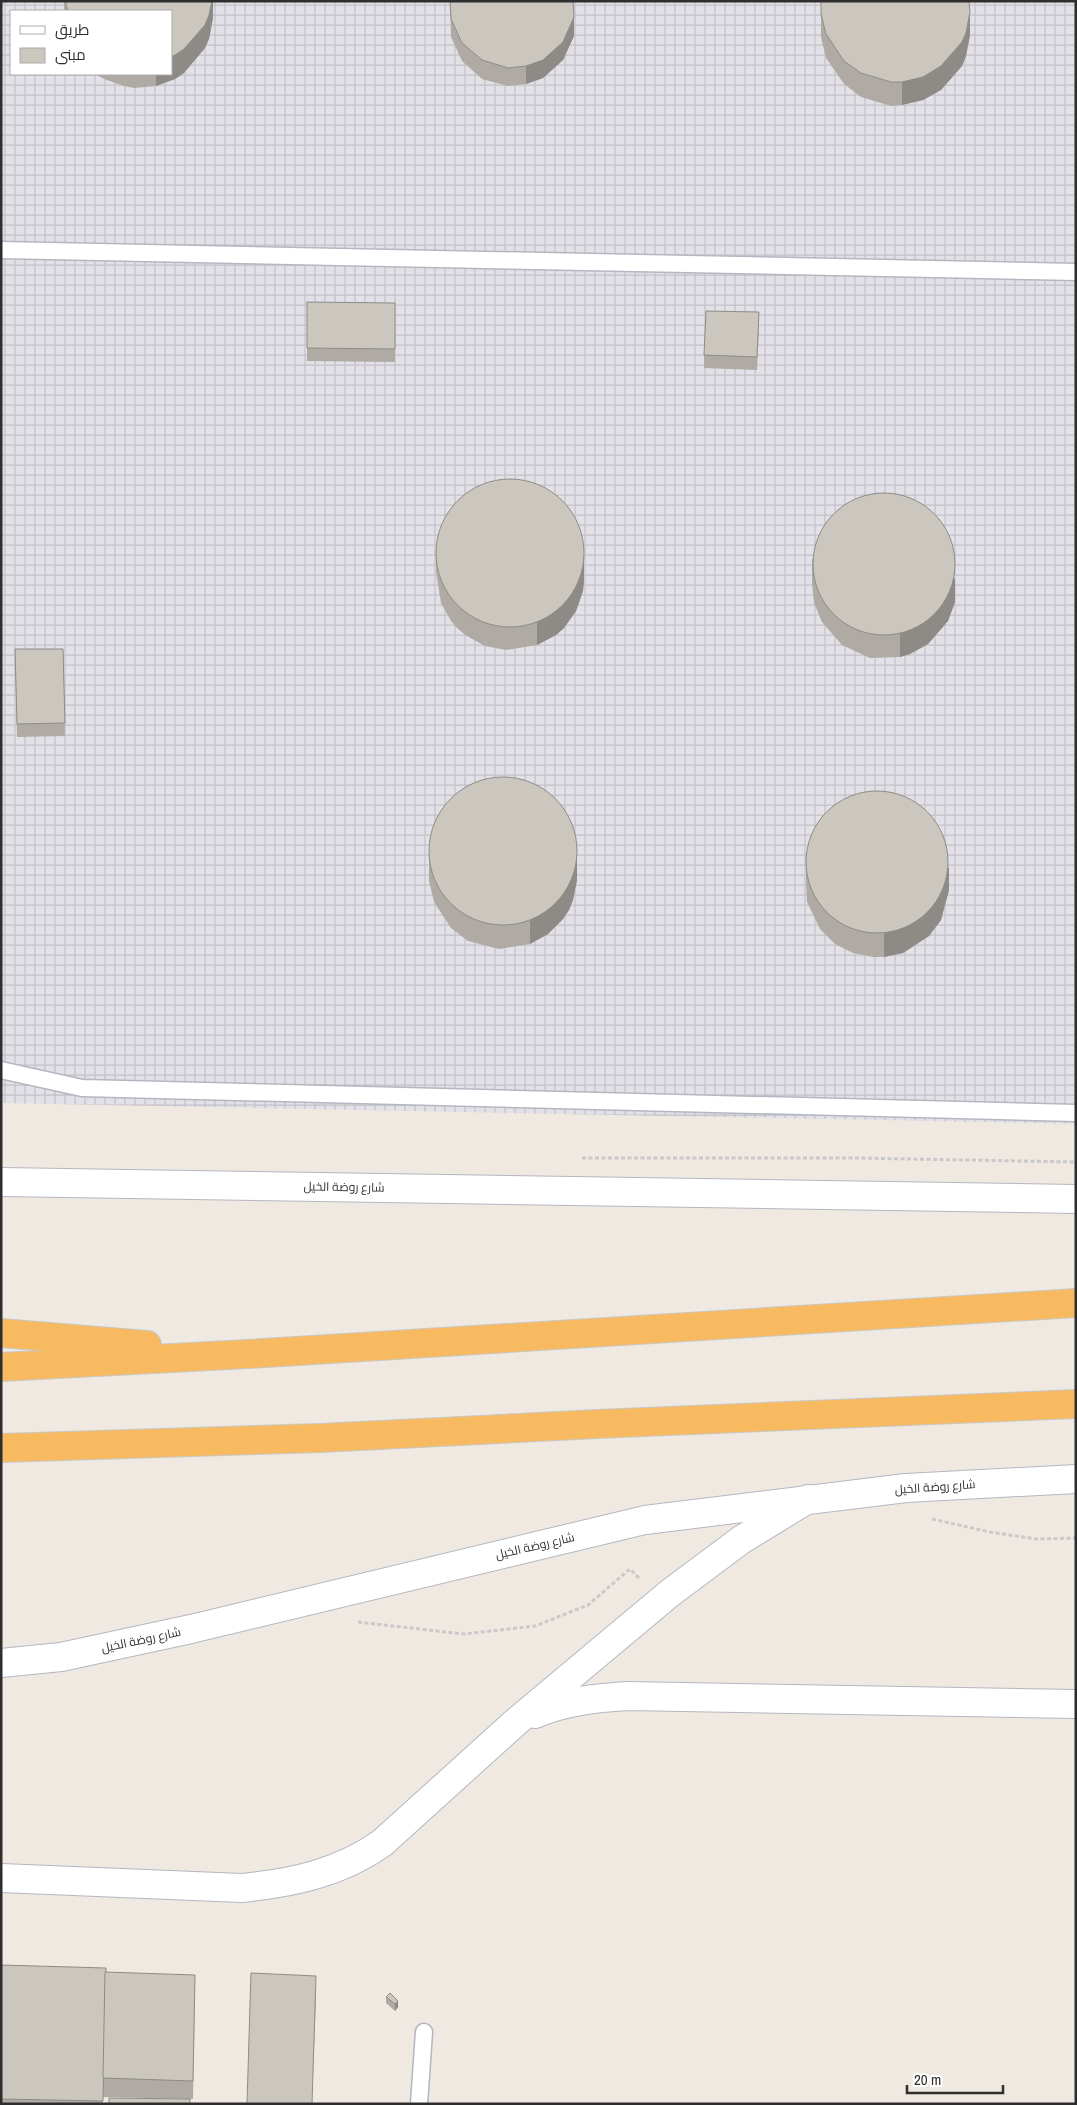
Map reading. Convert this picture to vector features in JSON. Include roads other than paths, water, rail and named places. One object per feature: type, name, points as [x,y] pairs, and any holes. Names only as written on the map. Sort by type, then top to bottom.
[{"type":"highway","points":[[1,1367],[248,1354],[1076,1303]]},
{"type":"highway","points":[[1,1333],[248,1354]]},
{"type":"highway","points":[[1,1448],[320,1438],[1076,1404]]},
{"type":"street","name":"شارع روضة الخيل","points":[[1,1182],[1076,1199]]},
{"type":"street","name":"شارع روضة الخيل","points":[[1,1663],[61,1657],[191,1629],[645,1520],[906,1488],[1076,1479]]},
{"type":"street","points":[[1,1878],[242,1888],[275,1885],[315,1876],[339,1868],[367,1854],[382,1843],[518,1722],[660,1601],[741,1540],[808,1499]]},
{"type":"street","points":[[518,1722],[544,1710],[571,1702],[600,1697],[628,1696],[1076,1704]]},
{"type":"lane","points":[[1,250],[1076,272]]},
{"type":"lane","points":[[1,1070],[82,1088],[1076,1114]]},
{"type":"lane","points":[[419,2104],[424,2032]]}]
